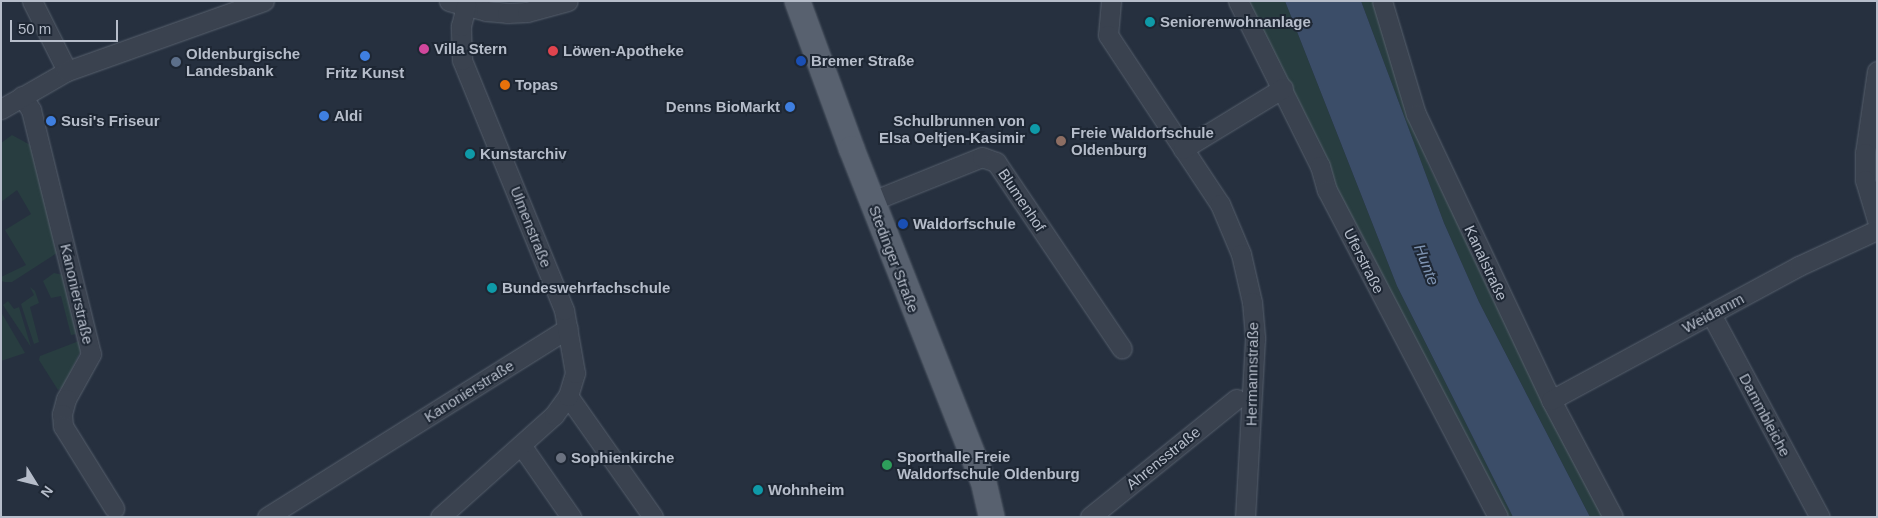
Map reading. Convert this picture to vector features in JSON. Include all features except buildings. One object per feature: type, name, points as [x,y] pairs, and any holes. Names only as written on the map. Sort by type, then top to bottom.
[{"type":"main road","name":"Stedinger Straße","points":[[797,1],[872,201],[983,481],[991,517]]},
{"type":"street","points":[[32,1],[67,70]]},
{"type":"street","points":[[1,109],[67,70],[264,1]]},
{"type":"street","points":[[458,4],[513,12],[568,1]]},
{"type":"street","name":"Hermannstraße","points":[[1110,1],[1108,35],[1220,204],[1241,254],[1252,302],[1254,387],[1245,517]]},
{"type":"street","name":"Kanalstraße","points":[[1382,1],[1416,114],[1551,400],[1613,517]]},
{"type":"street","name":"Ulmenstraße","points":[[440,517],[554,415],[574,384],[576,364],[568,328],[546,260],[462,60],[458,4]]},
{"type":"street","name":"Uferstraße","points":[[1240,5],[1283,88],[1327,190],[1498,517]]},
{"type":"street","points":[[1877,71],[1865,153],[1866,180],[1877,220]]},
{"type":"street","points":[[1183,149],[1283,88]]},
{"type":"street","name":"Kanonierstraße","points":[[22,96],[31,110],[91,354],[66,399],[62,414],[63,426],[114,508]]},
{"type":"street","name":"Blumenhof","points":[[872,201],[982,157],[996,162],[1122,349]]},
{"type":"street","name":"Weidamm","points":[[1551,400],[1799,266],[1877,230]]},
{"type":"street","name":"Dammbleiche","points":[[1711,314],[1820,517]]},
{"type":"street","name":"Kanonierstraße","points":[[267,517],[568,328]]},
{"type":"street","points":[[568,396],[653,517]]},
{"type":"street","name":"Ahrensstraße","points":[[1090,517],[1236,399]]},
{"type":"street","points":[[521,445],[571,517]]},
{"type":"green space","points":[[1247,1],[1285,1],[1397,286],[1513,517],[1503,517],[1332,188]]},
{"type":"green space","points":[[1361,1],[1374,1],[1428,164],[1605,517],[1590,517],[1479,302],[1444,223]]},
{"type":"green space","points":[[12,135],[34,147],[57,253],[12,282],[5,282],[1,281],[1,277],[26,265],[5,230],[31,214],[17,190],[1,202],[1,143]]},
{"type":"green space","points":[[54,273],[63,275],[77,334],[71,335],[61,296],[51,298],[43,281]]},
{"type":"green space","points":[[30,287],[35,291],[39,303],[30,307],[39,342],[34,344],[21,304],[34,295]]},
{"type":"green space","points":[[8,301],[14,309],[19,307],[31,347],[3,305]]},
{"type":"green space","points":[[1,312],[25,353],[1,361]]},
{"type":"green space","points":[[79,341],[82,348],[63,387],[58,390],[39,360],[40,356]]},
{"type":"water","name":"Hunte","points":[[1285,1],[1361,1],[1444,223],[1479,302],[1590,517],[1513,517],[1397,286]]},
{"type":"place","name":"Seniorenwohnanlage","points":[[1150,22]]},
{"type":"place","name":"Villa Stern","points":[[424,49]]},
{"type":"place","name":"Löwen-Apotheke","points":[[553,51]]},
{"type":"place","name":"Fritz Kunst","points":[[365,56]]},
{"type":"place","name":"Bremer Straße","points":[[801,61]]},
{"type":"place","name":"Oldenburgische Landesbank","points":[[176,62]]},
{"type":"place","name":"Topas","points":[[505,85]]},
{"type":"place","name":"Denns BioMarkt","points":[[790,107]]},
{"type":"place","name":"Aldi","points":[[324,116]]},
{"type":"place","name":"Susi's Friseur","points":[[51,121]]},
{"type":"place","name":"Schulbrunnen von Elsa Oeltjen-Kasimir","points":[[1035,129]]},
{"type":"place","name":"Freie Waldorfschule Oldenburg","points":[[1061,141]]},
{"type":"place","name":"Kunstarchiv","points":[[470,154]]},
{"type":"place","name":"Waldorfschule","points":[[903,224]]},
{"type":"place","name":"Bundeswehrfachschule","points":[[492,288]]},
{"type":"place","name":"Sophienkirche","points":[[561,458]]},
{"type":"place","name":"Sporthalle Freie Waldorfschule Oldenburg","points":[[887,465]]},
{"type":"place","name":"Wohnheim","points":[[758,490]]}]
